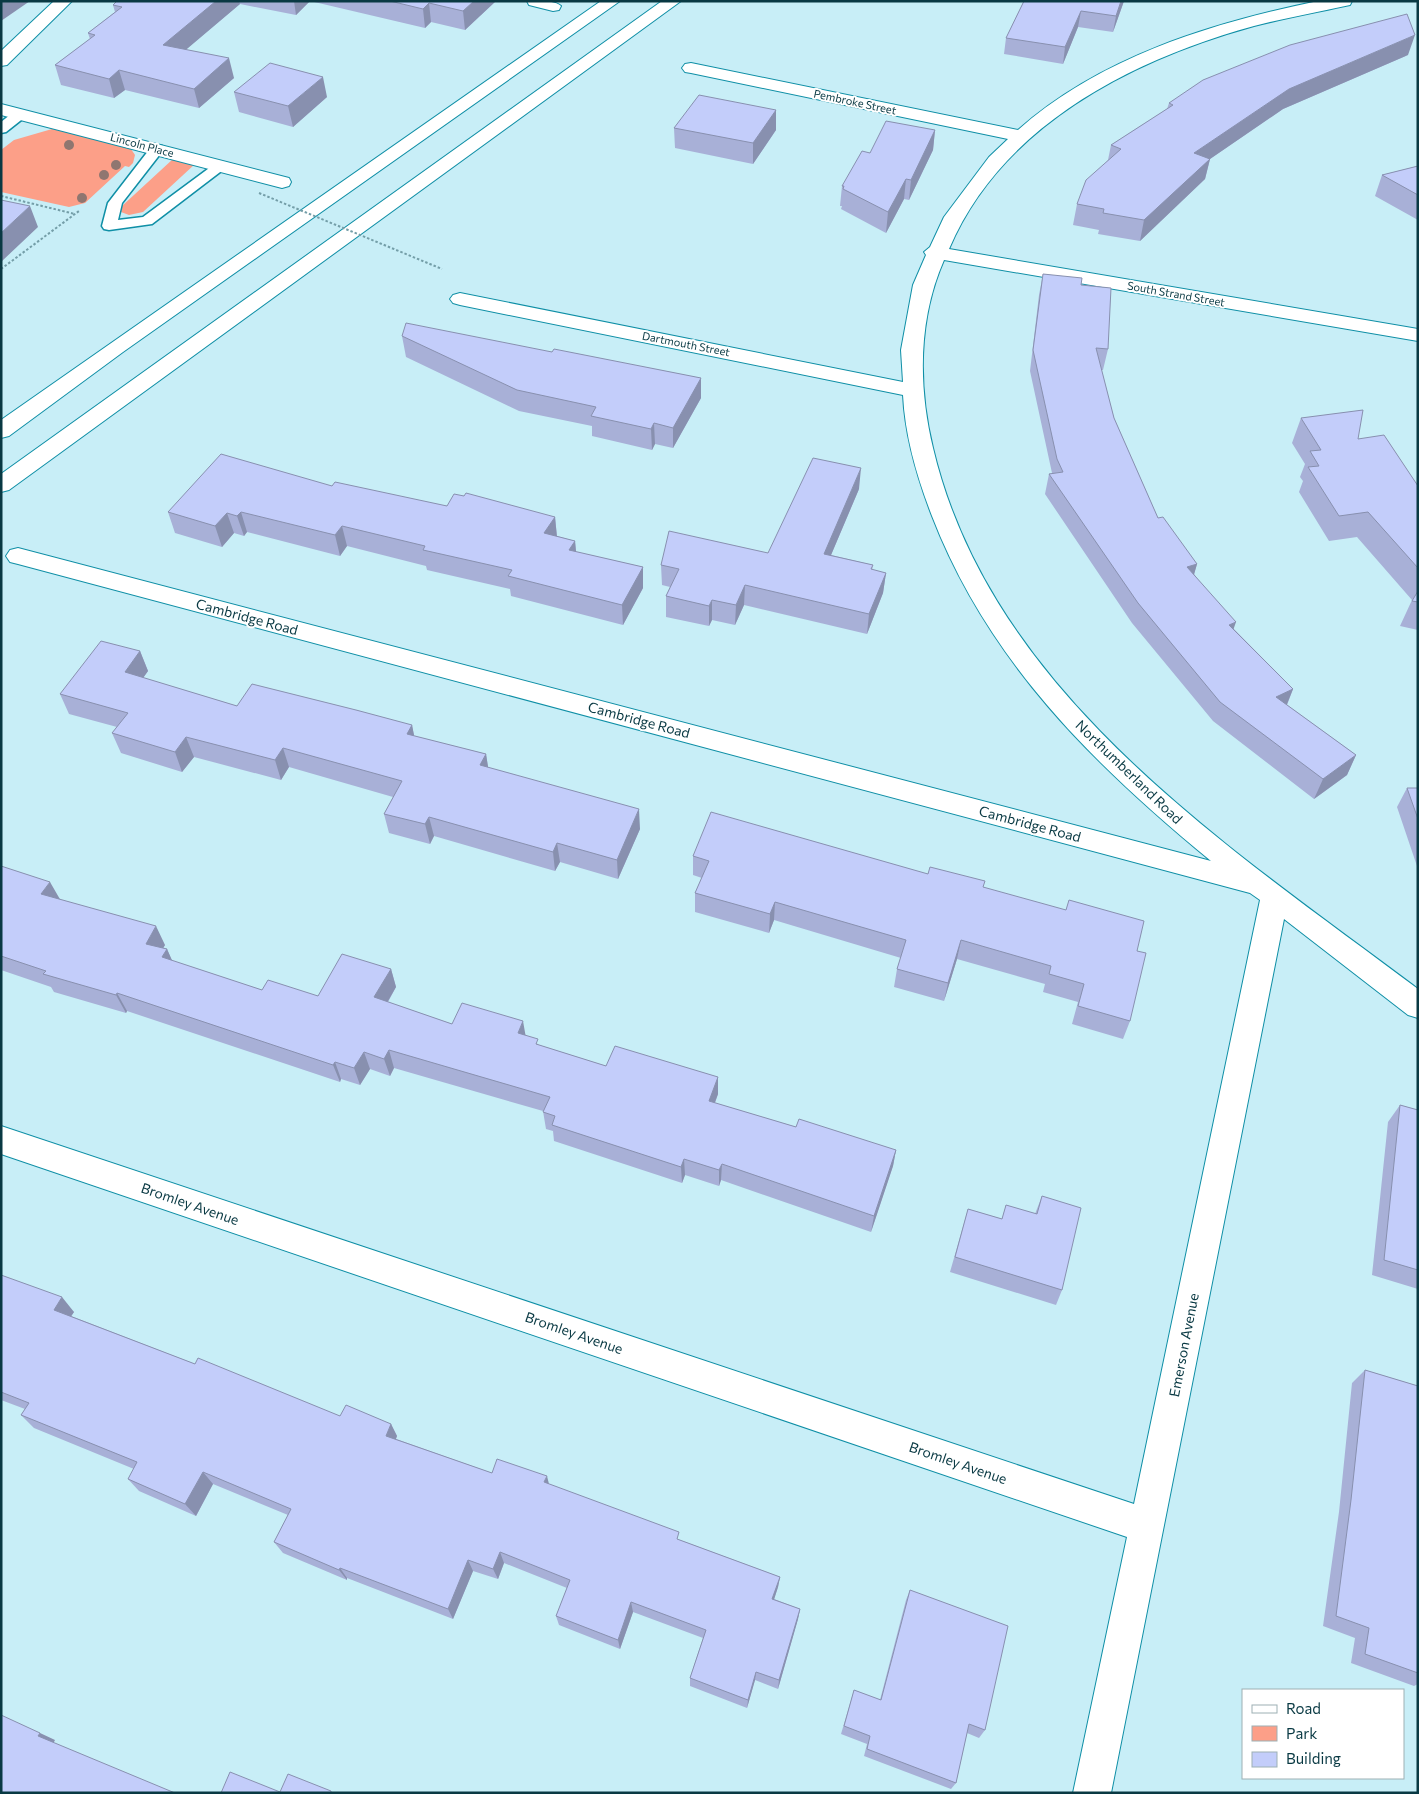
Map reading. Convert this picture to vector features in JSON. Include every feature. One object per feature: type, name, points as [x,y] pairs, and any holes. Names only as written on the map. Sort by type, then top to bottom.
[{"type":"main road","points":[[1,61],[64,1]]},
{"type":"main road","points":[[535,1],[554,6]]},
{"type":"main road","points":[[1,431],[116,348],[612,1]]},
{"type":"main road","points":[[1,485],[673,1]]},
{"type":"main road","name":"Northumberland Road","points":[[1344,1],[1287,12],[1228,27],[1174,46],[1131,64],[1090,85],[1054,109],[1020,136],[974,184],[951,218],[934,252],[922,286],[912,337],[911,390],[913,411],[925,472],[948,535],[984,601],[1031,670],[1092,740],[1160,804],[1267,891],[1418,1006]]},
{"type":"main road","name":"Pembroke Street","points":[[691,68],[1020,136]]},
{"type":"main road","name":"Lincoln Place","points":[[1,109],[282,182]]},
{"type":"main road","name":"South Strand Street","points":[[934,252],[1418,335]]},
{"type":"main road","name":"Dartmouth Street","points":[[460,299],[911,390]]},
{"type":"main road","name":"Cambridge Road","points":[[18,556],[1267,891]]},
{"type":"main road","name":"Emerson Avenue","points":[[1092,1793],[1147,1526],[1267,891]]},
{"type":"main road","name":"Bromley Avenue","points":[[1,1140],[1147,1526]]},
{"type":"lane","points":[[1,129],[20,114]]},
{"type":"lane","points":[[158,149],[115,204],[109,226],[147,221],[221,166]]},
{"type":"path","points":[[259,193],[442,269]]},
{"type":"path","points":[[1,196],[75,214]]},
{"type":"path","points":[[1,269],[82,208]]},
{"type":"green space","points":[[52,129],[129,146],[135,155],[133,163],[129,167],[125,166],[85,203],[69,207],[1,192],[1,150],[14,140]]},
{"type":"green space","points":[[173,159],[195,164],[143,212],[129,215],[121,212],[122,206]]},
{"type":"building","points":[[117,1],[216,1],[163,45],[229,58],[194,89],[119,70],[109,79],[55,65],[95,35],[88,33],[122,7],[113,5]]},
{"type":"building","points":[[390,1],[474,1],[463,11],[429,3],[423,9]]},
{"type":"building","points":[[1024,1],[1121,1],[1116,16],[1081,11],[1065,47],[1006,38]]},
{"type":"building","points":[[1407,14],[1415,35],[1289,89],[1194,153],[1210,159],[1144,220],[1103,213],[1104,209],[1077,204],[1086,180],[1121,149],[1111,145],[1173,105],[1169,103],[1203,80],[1290,45]]},
{"type":"building","points":[[270,63],[323,77],[288,106],[234,92]]},
{"type":"building","points":[[699,95],[776,110],[753,143],[674,128]]},
{"type":"building","points":[[886,121],[935,130],[911,180],[906,179],[888,212],[843,189],[844,186],[842,186],[862,151],[870,153]]},
{"type":"building","points":[[1418,166],[1418,195],[1382,175]]},
{"type":"building","points":[[1,200],[30,206],[1,233]]},
{"type":"building","points":[[1043,274],[1082,278],[1081,285],[1111,288],[1108,349],[1096,348],[1114,418],[1158,518],[1163,517],[1197,564],[1187,567],[1236,622],[1229,625],[1293,689],[1276,697],[1356,755],[1323,779],[1220,702],[1138,603],[1049,474],[1063,472],[1057,459],[1033,350]]},
{"type":"building","points":[[406,323],[552,352],[554,349],[701,378],[673,428],[654,423],[651,429],[591,416],[596,407],[517,390],[402,336]]},
{"type":"building","points":[[1363,410],[1358,439],[1384,435],[1418,486],[1418,568],[1368,512],[1339,516],[1308,467],[1319,466],[1310,451],[1321,450],[1301,418]]},
{"type":"building","points":[[221,454],[332,486],[335,482],[447,506],[454,494],[464,496],[466,493],[555,517],[544,533],[575,541],[569,550],[643,567],[622,605],[508,576],[512,570],[423,550],[425,546],[342,526],[335,535],[241,512],[237,516],[227,513],[215,526],[168,512]]},
{"type":"building","points":[[813,458],[861,468],[824,554],[873,565],[871,569],[886,573],[869,614],[745,585],[736,605],[712,600],[709,606],[666,596],[679,569],[661,565],[669,531],[768,553]]},
{"type":"building","points":[[1418,591],[1418,602],[1412,601]]},
{"type":"building","points":[[101,641],[140,651],[125,672],[237,706],[252,684],[356,710],[412,725],[407,734],[486,754],[480,765],[639,809],[617,860],[557,843],[553,852],[429,817],[425,824],[384,814],[402,781],[283,748],[275,760],[186,737],[175,752],[112,733],[128,713],[60,694]]},
{"type":"building","points":[[1407,788],[1418,788],[1418,819]]},
{"type":"building","points":[[711,812],[928,874],[930,867],[985,881],[983,887],[1066,910],[1069,900],[1144,921],[1137,951],[1146,953],[1130,1021],[1078,1006],[1084,984],[1049,974],[1051,966],[961,940],[948,983],[897,969],[906,940],[775,902],[770,914],[695,893],[709,861],[693,856]]},
{"type":"building","points":[[1,866],[50,882],[41,894],[156,926],[146,944],[167,949],[162,957],[262,990],[268,980],[318,996],[342,954],[391,969],[374,997],[452,1024],[462,1003],[523,1021],[518,1033],[538,1039],[536,1044],[606,1066],[615,1046],[718,1077],[709,1101],[796,1127],[799,1119],[896,1150],[874,1216],[722,1164],[719,1170],[684,1159],[681,1167],[552,1125],[555,1116],[543,1112],[550,1097],[389,1050],[384,1059],[364,1052],[354,1068],[335,1062],[333,1065],[117,993],[116,995],[43,974],[46,971],[1,956]]},
{"type":"building","points":[[1400,1105],[1418,1110],[1418,1270],[1384,1260]]},
{"type":"building","points":[[1042,1196],[1081,1208],[1062,1290],[955,1257],[968,1209],[1002,1219],[1006,1205],[1037,1214]]},
{"type":"building","points":[[1,1275],[62,1297],[54,1310],[195,1364],[198,1358],[340,1416],[346,1405],[391,1424],[386,1436],[492,1473],[497,1459],[547,1476],[544,1482],[679,1532],[677,1539],[780,1577],[772,1599],[800,1609],[779,1680],[756,1672],[748,1700],[690,1678],[706,1630],[631,1602],[618,1640],[556,1616],[570,1580],[500,1552],[493,1569],[468,1560],[448,1609],[340,1568],[339,1570],[274,1542],[291,1509],[203,1472],[185,1504],[128,1479],[137,1462],[21,1415],[29,1403],[1,1392]]},
{"type":"building","points":[[1365,1370],[1418,1386],[1418,1673],[1365,1654],[1369,1628],[1336,1616]]},
{"type":"building","points":[[910,1590],[1008,1626],[985,1730],[969,1724],[956,1783],[867,1749],[870,1736],[844,1726],[854,1690],[881,1700]]},
{"type":"building","points":[[1,1715],[40,1733],[38,1736],[175,1793],[1,1793]]},
{"type":"building","points":[[230,1772],[280,1792],[288,1774],[331,1791],[331,1793],[221,1793]]}]
